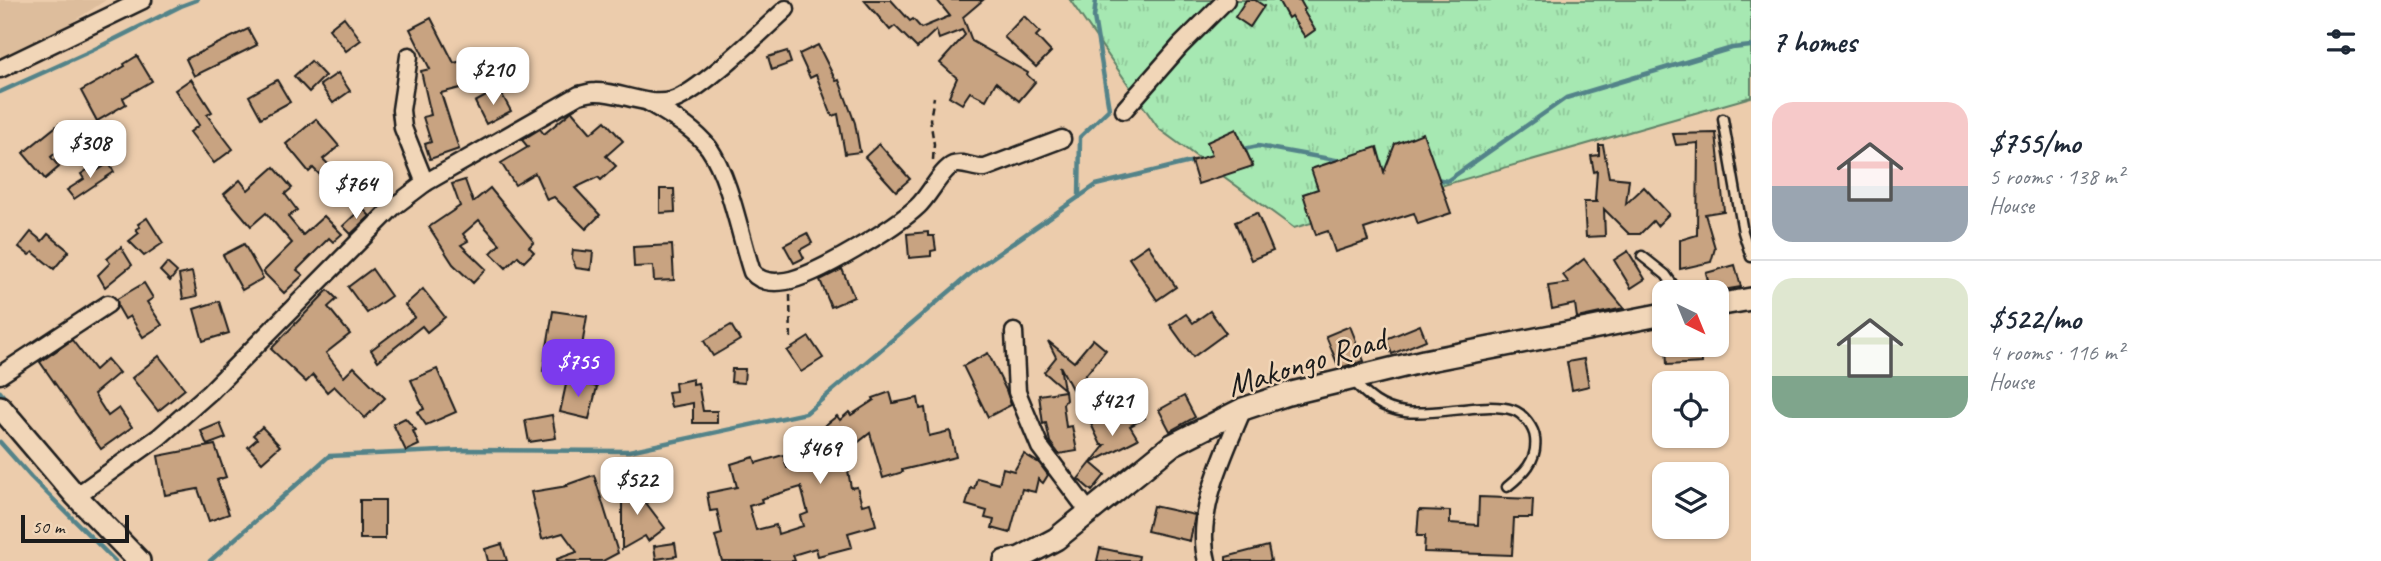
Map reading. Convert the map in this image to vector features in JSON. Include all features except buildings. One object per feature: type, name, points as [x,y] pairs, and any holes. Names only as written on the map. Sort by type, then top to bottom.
[{"type":"street","points":[[0,69],[115,7],[143,0]]},
{"type":"street","points":[[1124,110],[1180,46],[1226,0]]},
{"type":"street","points":[[76,496],[159,437],[210,392],[392,208],[425,183],[579,95],[597,92],[648,102],[671,101],[691,90],[736,55],[786,9]]},
{"type":"street","points":[[409,57],[401,110],[403,128],[425,183]]},
{"type":"street","points":[[648,102],[694,133],[708,146],[717,162],[751,272],[764,280],[788,281],[834,261],[899,221],[918,206],[954,164],[962,163],[976,169],[985,168],[1062,139]]},
{"type":"street","points":[[1729,303],[1751,299]]},
{"type":"street","points":[[0,375],[108,304]]},
{"type":"street","name":"Makongo Road","points":[[1005,561],[1020,558],[1056,539],[1172,445],[1243,409],[1350,378],[1515,342],[1652,316]]},
{"type":"street","points":[[1014,332],[1017,392],[1040,447],[1089,512]]},
{"type":"street","points":[[0,407],[76,496],[139,561]]},
{"type":"street","points":[[1206,561],[1203,540],[1205,520],[1217,476],[1243,409]]},
{"type":"lane","points":[[1723,119],[1743,232],[1751,257]]},
{"type":"lane","points":[[1642,256],[1670,280]]},
{"type":"lane","points":[[1350,378],[1371,400],[1405,412],[1498,408],[1513,410],[1523,416],[1535,437],[1534,449],[1529,468],[1507,487]]},
{"type":"path","points":[[933,161],[934,144],[930,120],[934,97]]},
{"type":"path","points":[[788,281],[791,343]]},
{"type":"shaded area","points":[[0,0],[106,0],[0,69]]},
{"type":"green space","points":[[1070,0],[1751,0],[1751,97],[1294,228],[1159,129]]},
{"type":"waterway","points":[[0,92],[197,0]]},
{"type":"waterway","points":[[1079,197],[1080,137],[1109,109],[1094,17],[1096,0]]},
{"type":"waterway","points":[[1436,179],[1447,181],[1566,98],[1732,48],[1751,46]]},
{"type":"waterway","points":[[1240,150],[1258,146],[1341,161]]},
{"type":"waterway","points":[[210,561],[329,456],[465,450],[629,451],[806,413],[976,269],[1096,185],[1194,161]]},
{"type":"waterway","points":[[0,392],[8,402]]},
{"type":"waterway","points":[[0,442],[115,561]]}]
